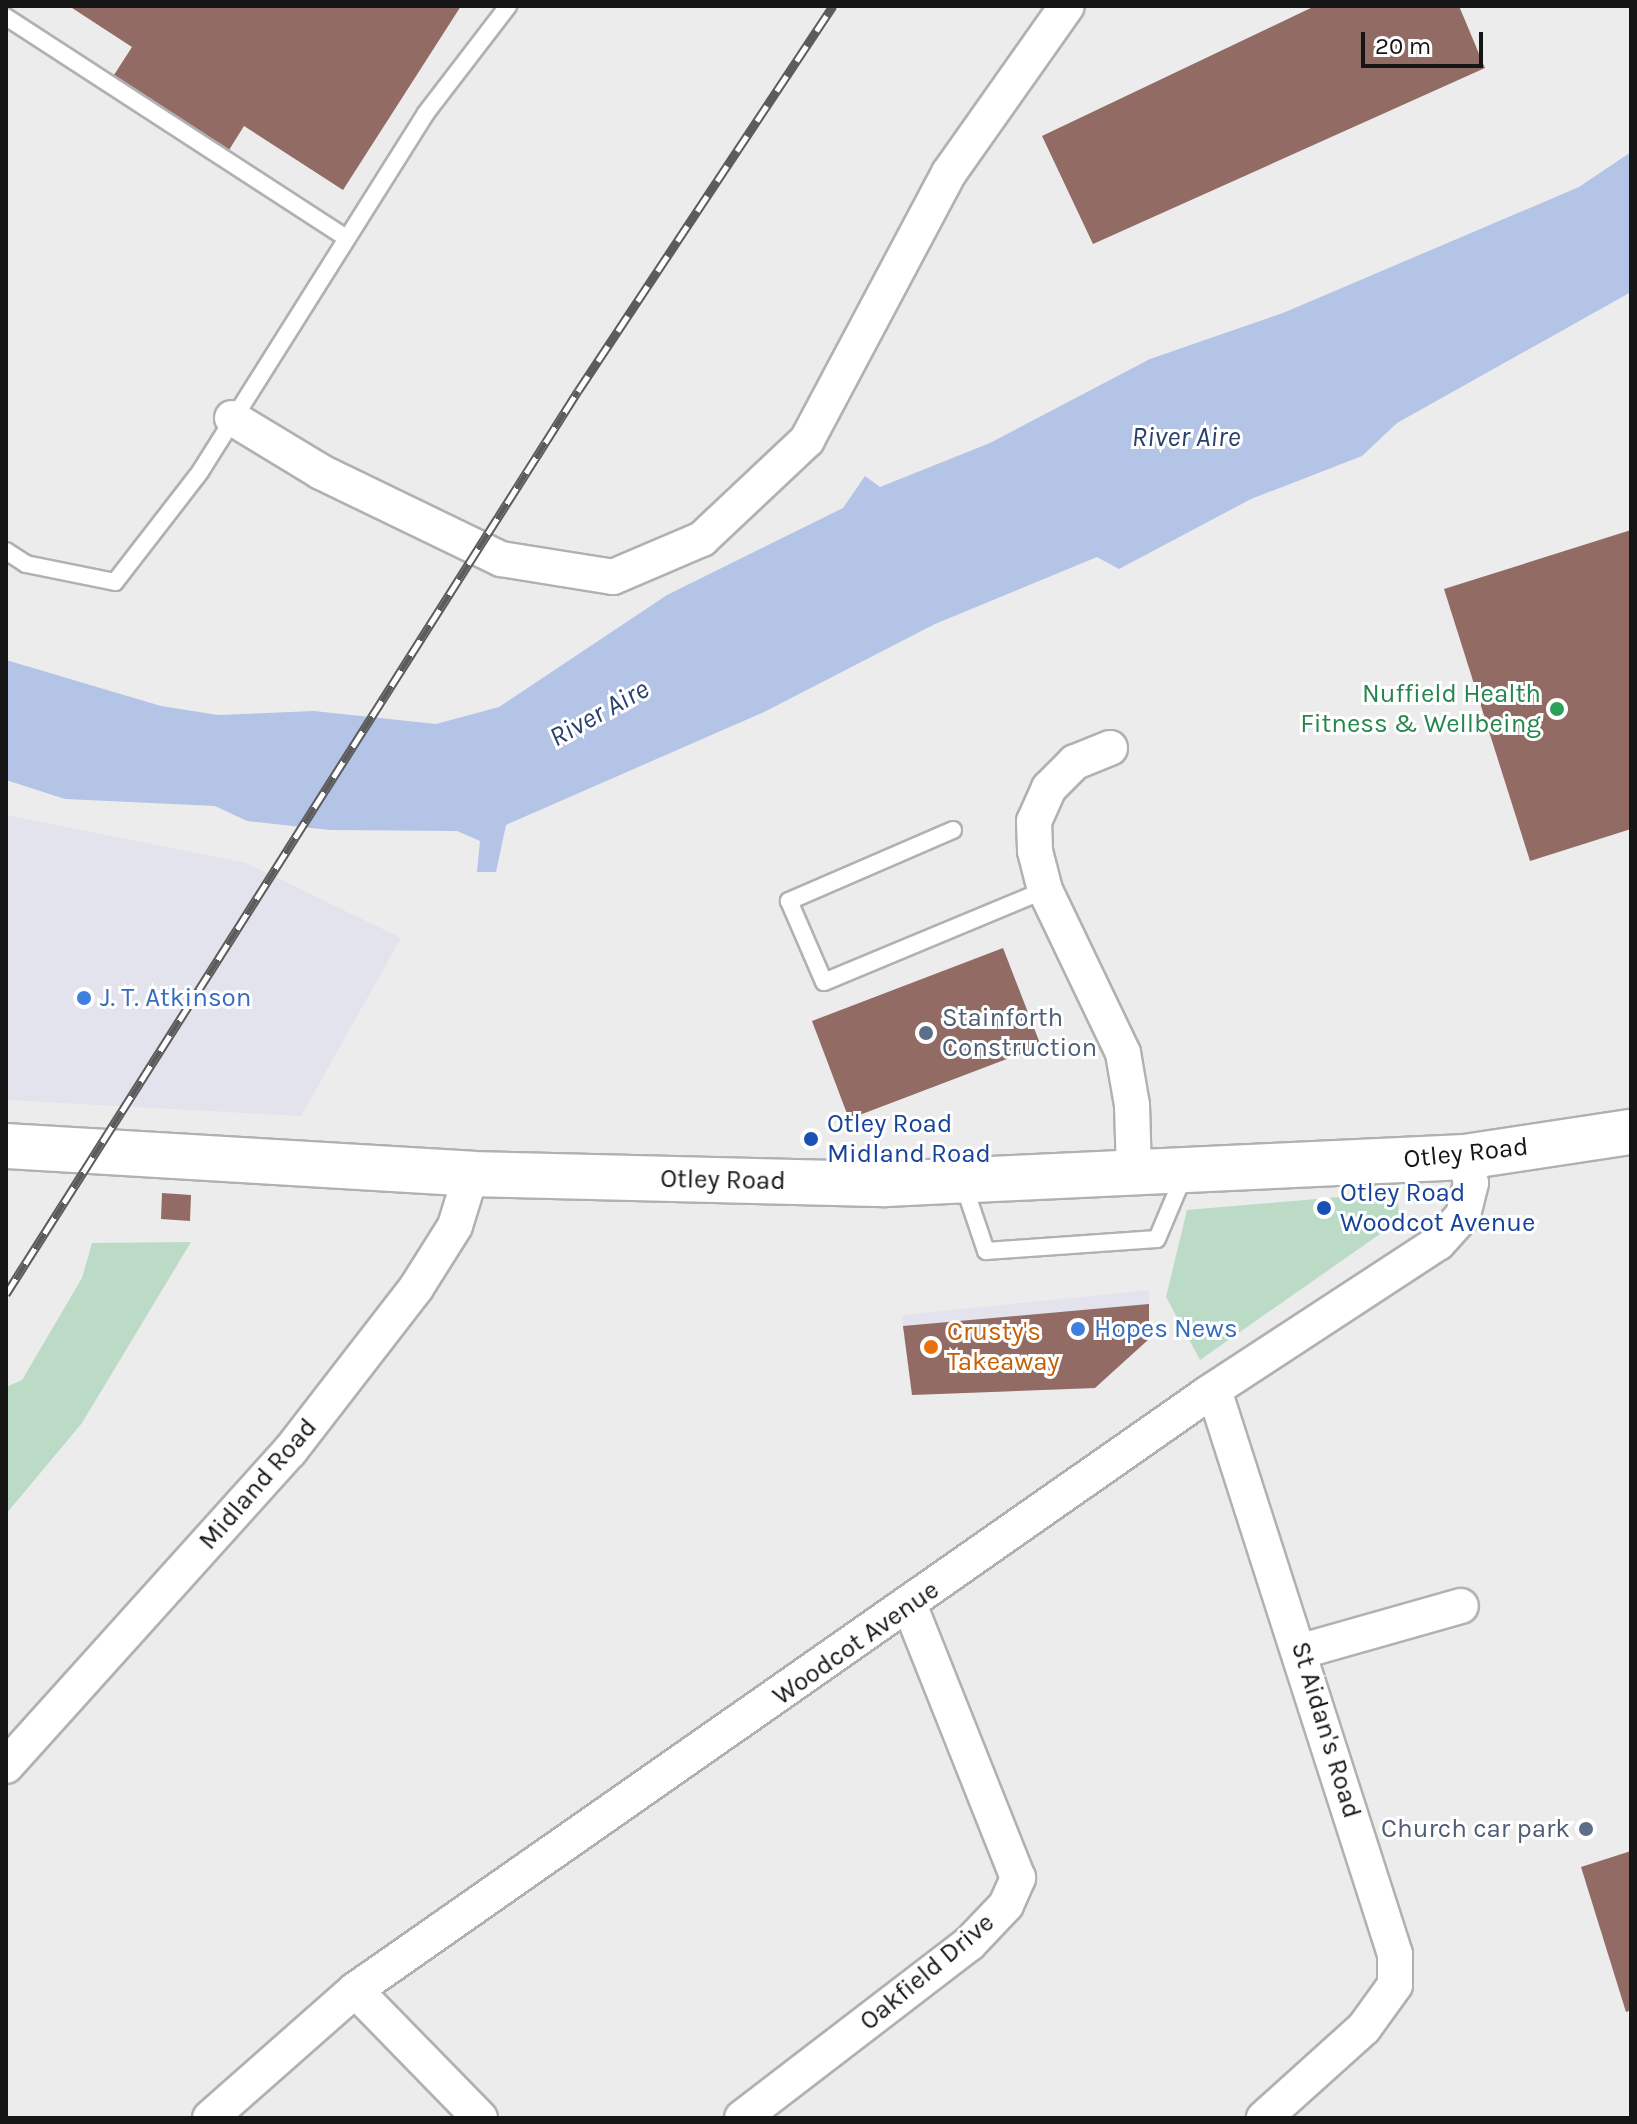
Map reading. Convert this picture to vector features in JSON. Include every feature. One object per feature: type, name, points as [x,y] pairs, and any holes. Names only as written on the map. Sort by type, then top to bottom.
[{"type":"main road","name":"Otley Road","points":[[6,1146],[471,1174],[886,1184],[1465,1157],[1631,1132]]},
{"type":"street","points":[[232,418],[321,472],[501,559],[613,577],[702,539],[807,440],[949,173],[1067,6]]},
{"type":"street","points":[[1110,748],[1075,762],[1049,788],[1034,821],[1035,851],[1045,890],[1123,1053],[1132,1105],[1134,1172]]},
{"type":"street","name":"Woodcot Avenue","points":[[210,2118],[355,1990],[910,1606],[1214,1390],[1438,1243],[1463,1215],[1471,1183],[1465,1157]]},
{"type":"street","name":"Midland Road","points":[[6,1766],[290,1451],[416,1288],[455,1226],[471,1174]]},
{"type":"street","name":"St Aidan's Road","points":[[1214,1390],[1302,1651],[1395,1954],[1395,1985],[1364,2028],[1264,2118]]},
{"type":"street","name":"Oakfield Drive","points":[[742,2118],[969,1944],[1006,1905],[1018,1878],[910,1606]]},
{"type":"street","points":[[1302,1651],[1461,1606]]},
{"type":"street","points":[[355,1990],[480,2118]]},
{"type":"lane","points":[[6,551],[26,564],[115,582],[200,472],[345,237],[426,113],[508,6]]},
{"type":"lane","points":[[6,17],[345,237]]},
{"type":"lane","points":[[953,830],[789,901],[824,982],[1045,890]]},
{"type":"lane","points":[[962,1180],[986,1251],[1157,1239],[1186,1170]]},
{"type":"shaded area","points":[[6,815],[247,863],[401,938],[301,1116],[6,1100]]},
{"type":"shaded area","points":[[1149,1290],[1149,1339],[1095,1388],[912,1395],[902,1315]]},
{"type":"green space","points":[[1397,1192],[1400,1220],[1200,1360],[1166,1297],[1187,1210]]},
{"type":"green space","points":[[191,1242],[82,1423],[6,1514],[6,1387],[22,1380],[82,1278],[92,1243]]},
{"type":"water","name":"River Aire","points":[[1631,152],[1631,292],[1397,423],[1362,456],[1251,499],[1119,569],[1097,557],[935,624],[766,711],[506,825],[496,872],[477,872],[480,841],[457,831],[330,830],[247,821],[215,806],[65,799],[6,780],[6,660],[161,706],[218,715],[314,711],[436,724],[499,707],[667,595],[843,508],[865,476],[880,487],[990,443],[1150,359],[1283,313],[1579,187]]},
{"type":"building","points":[[69,6],[461,6],[343,190],[244,126],[219,166],[103,92],[132,47]]},
{"type":"building","points":[[1315,6],[1459,6],[1485,68],[1093,244],[1042,136]]},
{"type":"building","name":"Nuffield Health Fitness & Wellbeing","points":[[1631,530],[1631,829],[1530,861],[1444,589]]},
{"type":"building","name":"Stainforth Construction","points":[[1003,948],[1041,1046],[849,1119],[812,1021]]},
{"type":"building","points":[[162,1193],[191,1195],[190,1221],[161,1219]]},
{"type":"building","points":[[1149,1304],[1149,1339],[1095,1388],[912,1395],[903,1326]]},
{"type":"building","points":[[1631,1851],[1631,2010],[1626,2012],[1581,1867]]},
{"type":"railway","points":[[6,1294],[578,391],[833,6]]},
{"type":"place","name":"Nuffield Health Fitness & Wellbeing","points":[[1557,709]]},
{"type":"place","name":"J. T. Atkinson","points":[[84,998]]},
{"type":"place","name":"Stainforth Construction","points":[[926,1033]]},
{"type":"place","name":"Otley Road Midland Road","points":[[811,1139]]},
{"type":"place","name":"Otley Road Woodcot Avenue","points":[[1324,1208]]},
{"type":"place","name":"Hopes News","points":[[1078,1329]]},
{"type":"place","name":"Crusty's Takeaway","points":[[931,1347]]},
{"type":"place","name":"Church car park","points":[[1586,1829]]}]
